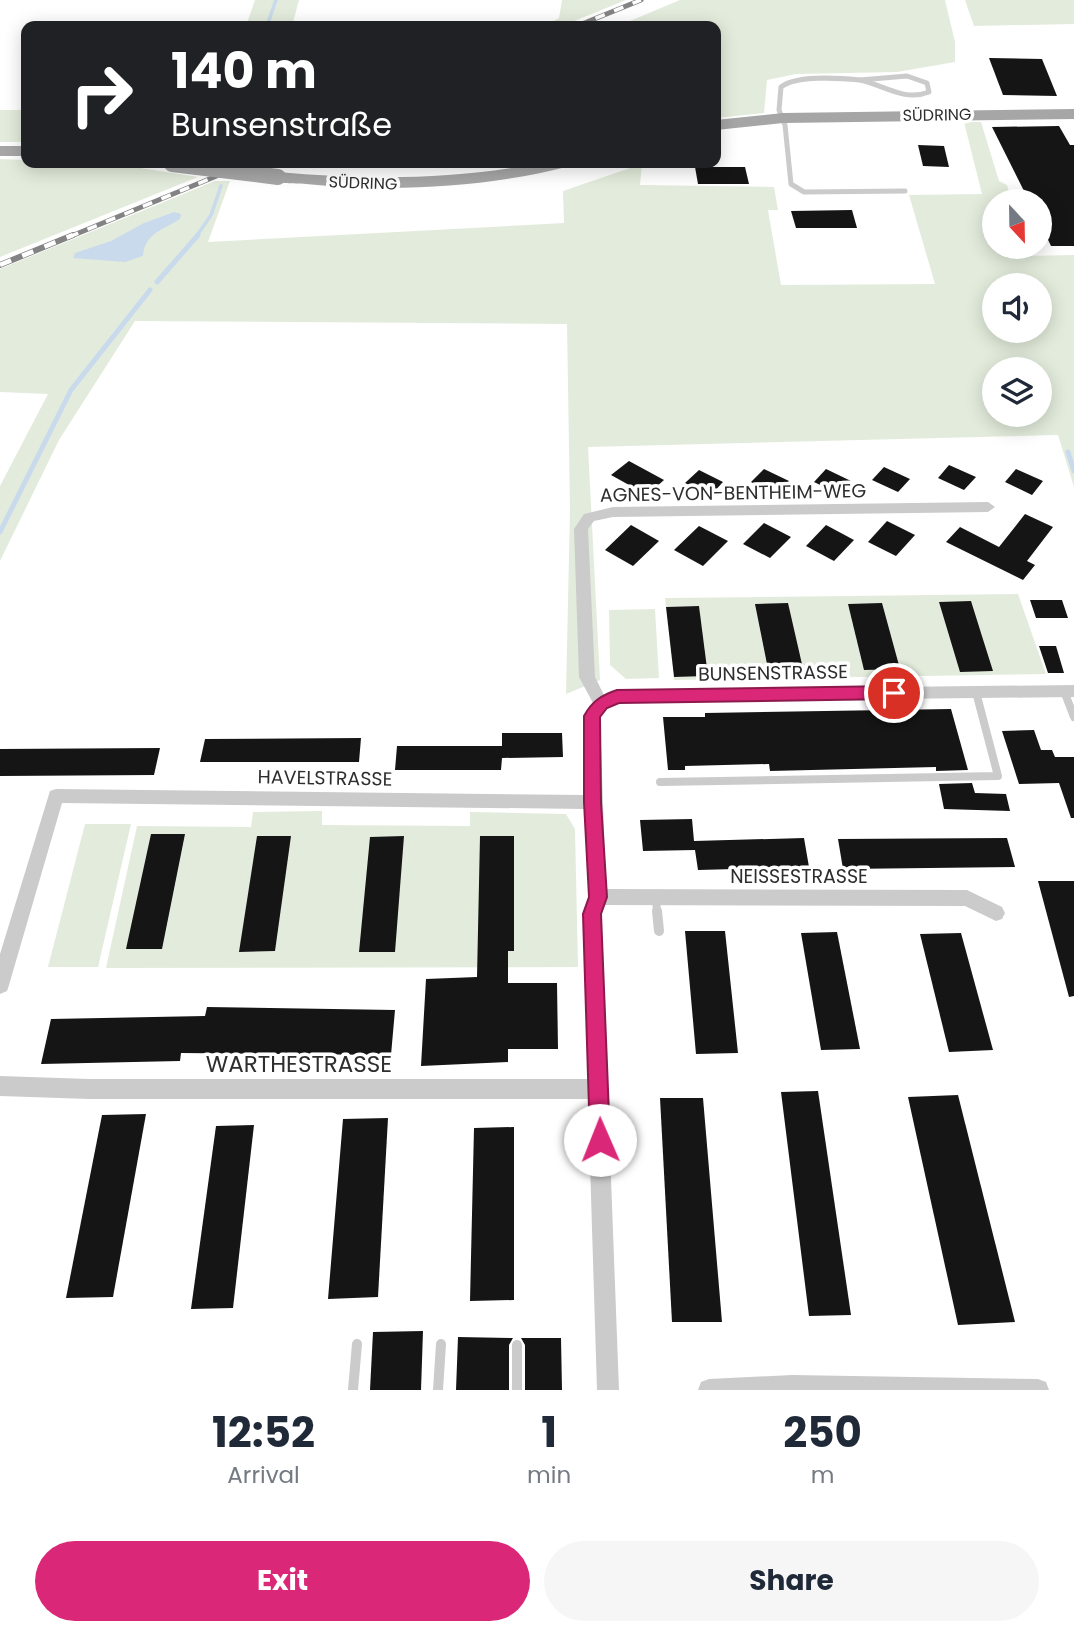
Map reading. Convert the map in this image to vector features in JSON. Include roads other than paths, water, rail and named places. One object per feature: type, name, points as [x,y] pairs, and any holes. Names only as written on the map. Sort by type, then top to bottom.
[{"type":"main road","name":"SÜDRING","points":[[721,124],[783,118],[1074,114]]},
{"type":"main road","points":[[0,150],[21,151]]},
{"type":"main road","name":"SÜDRING","points":[[206,168],[343,183],[434,183],[483,178],[537,168]]},
{"type":"street","name":"AGNES-VON-BENTHEIM-WEG","points":[[601,704],[587,677],[581,529],[589,517],[613,512],[988,508]]},
{"type":"street","name":"BUNSENSTRASSE","points":[[601,704],[617,696],[650,695],[1069,691]]},
{"type":"street","points":[[601,704],[592,716],[598,897],[592,914],[608,1390]]},
{"type":"street","name":"HAVELSTRASSE","points":[[0,985],[56,796],[593,802]]},
{"type":"street","name":"NEISSESTRASSE","points":[[598,897],[967,898],[996,913]]},
{"type":"street","name":"WARTHESTRASSE","points":[[0,1086],[89,1089],[599,1089]]},
{"type":"street","points":[[709,1390],[792,1386],[1038,1390]]},
{"type":"lane","points":[[859,79],[908,96],[929,92],[927,83],[915,77],[859,79],[787,82],[781,87],[779,110],[783,118],[791,184],[804,192],[905,191]]},
{"type":"lane","points":[[1069,691],[1074,717]]},
{"type":"lane","points":[[660,782],[998,776],[976,692]]},
{"type":"lane","points":[[656,897],[659,931]]},
{"type":"lane","points":[[438,1390],[440,1343]]},
{"type":"lane","points":[[354,1390],[357,1344]]},
{"type":"lane","points":[[517,1345],[517,1390]]},
{"type":"water","points":[[174,212],[181,214],[180,219],[151,237],[144,248],[143,256],[125,262],[73,258],[75,253],[111,241],[144,223]]},
{"type":"waterway","points":[[269,21],[276,0]]},
{"type":"waterway","points":[[196,237],[211,215],[221,186]]},
{"type":"waterway","points":[[157,282],[198,235]]},
{"type":"waterway","points":[[0,532],[71,390],[150,290]]},
{"type":"waterway","points":[[1068,452],[1074,471]]},
{"type":"railway","points":[[589,21],[641,0]]},
{"type":"railway","points":[[69,237],[236,168]]},
{"type":"railway","points":[[0,265],[73,235]]}]
